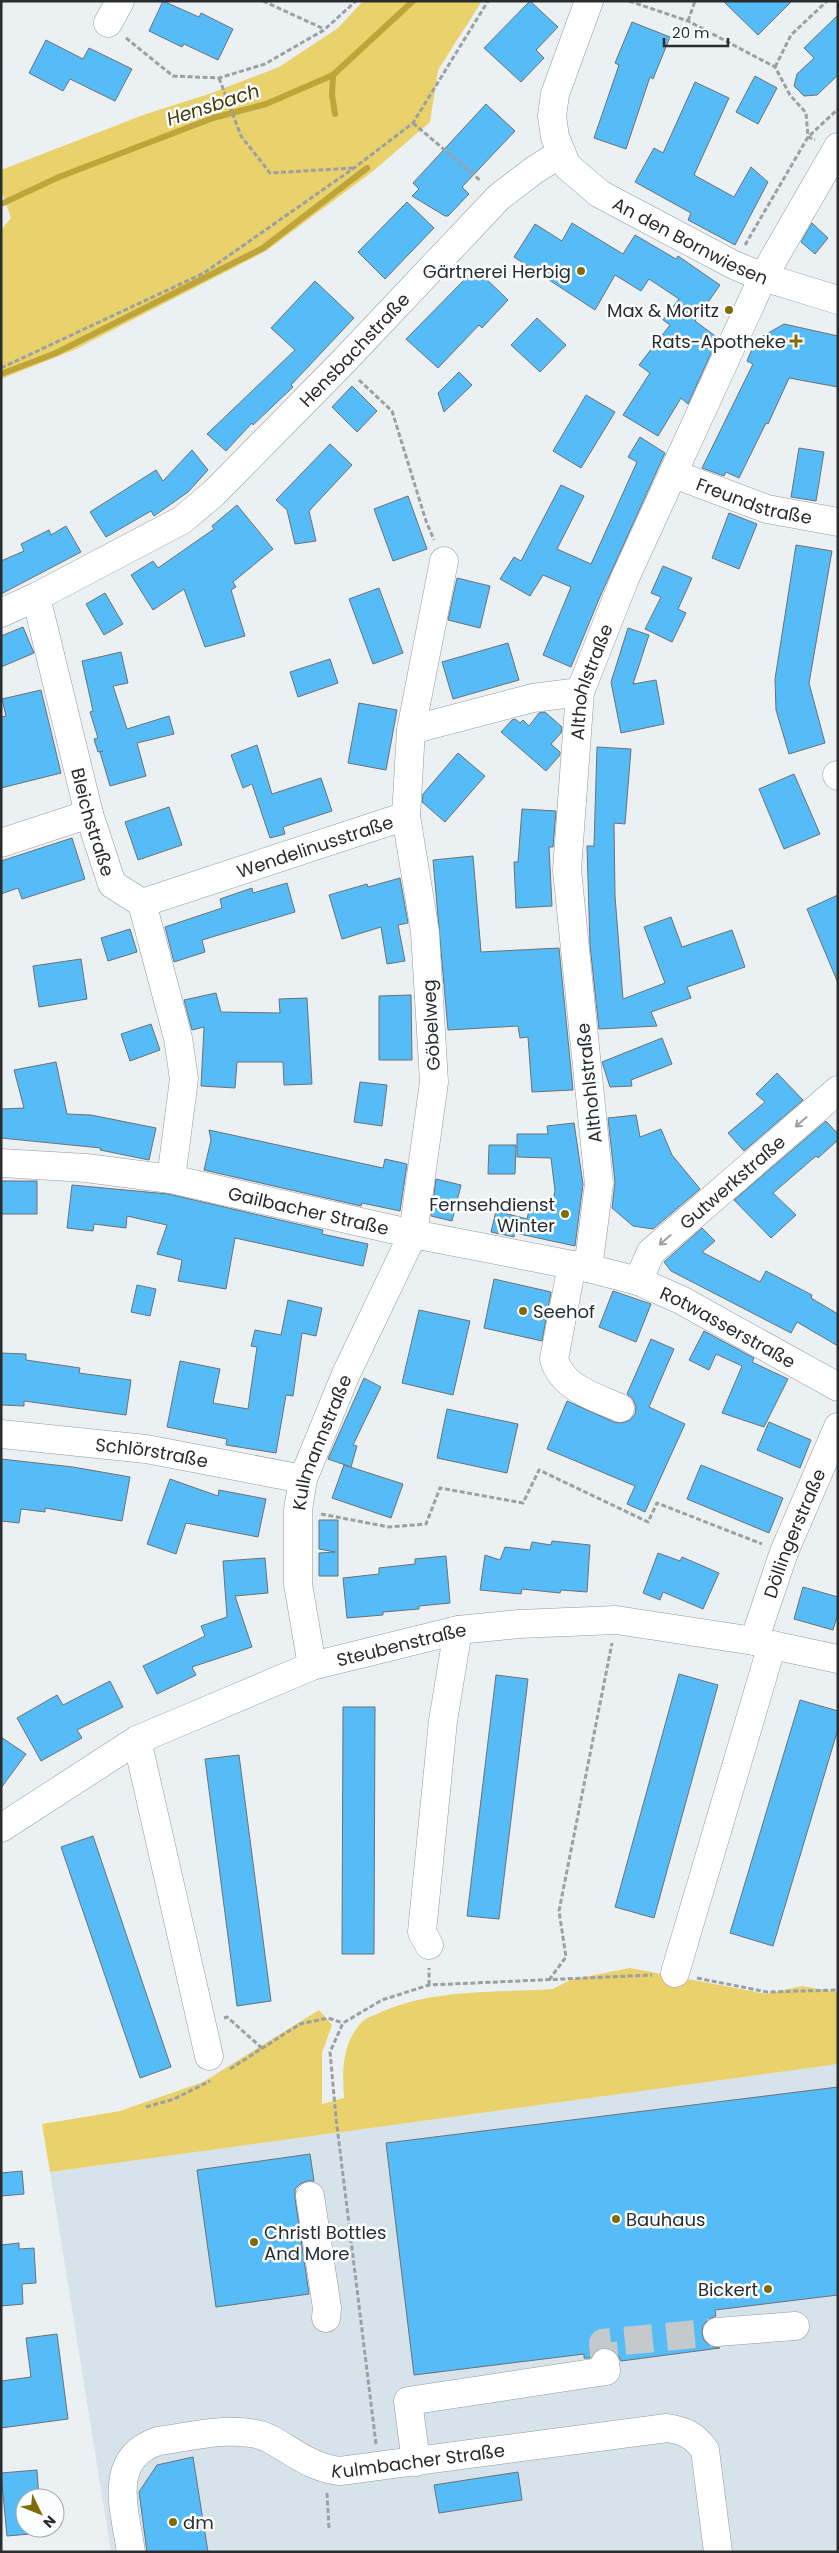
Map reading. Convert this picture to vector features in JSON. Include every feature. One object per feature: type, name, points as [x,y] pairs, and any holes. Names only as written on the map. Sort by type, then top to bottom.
[{"type":"street","points":[[561,154],[555,137],[552,116],[555,94],[588,1]]},
{"type":"street","name":"Althohlstraße","points":[[620,1408],[570,1385],[556,1368],[554,1359],[580,1267],[599,1184],[567,870],[580,692],[625,578],[763,277],[837,148]]},
{"type":"street","name":"Hensbachstraße","points":[[1,613],[36,597],[182,520],[214,493],[342,363],[498,197],[532,171],[561,154]]},
{"type":"street","name":"An den Bornwiesen","points":[[561,154],[567,166],[600,194],[734,265],[763,277],[838,300]]},
{"type":"street","name":"Freundstraße","points":[[674,474],[767,509],[838,522]]},
{"type":"street","name":"Wendelinusstraße","points":[[142,903],[406,816],[411,730],[444,561]]},
{"type":"street","name":"Bleichstraße","points":[[36,597],[89,814],[112,884],[142,903]]},
{"type":"street","points":[[411,730],[533,698],[580,692]]},
{"type":"street","points":[[1,843],[89,814]]},
{"type":"street","name":"Göbelweg","points":[[406,816],[425,932],[434,1082],[413,1234]]},
{"type":"street","points":[[142,903],[178,1038],[184,1079],[172,1179]]},
{"type":"street","name":"Gutwerkstraße","points":[[626,1278],[651,1252],[838,1090]]},
{"type":"street","name":"Gailbacher Straße","points":[[1,1163],[86,1168],[172,1179],[413,1234],[626,1278]]},
{"type":"street","name":"Kullmannstraße","points":[[312,1666],[298,1584],[298,1510],[303,1479],[346,1374],[413,1234]]},
{"type":"street","name":"Rotwasserstraße","points":[[626,1278],[681,1300],[838,1387]]},
{"type":"street","name":"Döllingerstraße","points":[[676,1973],[763,1643],[784,1552],[838,1427]]},
{"type":"street","name":"Schlörstraße","points":[[1,1434],[146,1449],[303,1479]]},
{"type":"street","name":"Steubenstraße","points":[[1,1828],[137,1740],[312,1666],[458,1630],[519,1624],[616,1620],[763,1643],[838,1660]]},
{"type":"street","points":[[429,1945],[422,1932],[443,1721],[458,1630]]},
{"type":"street","points":[[137,1740],[202,2023],[217,2069]]},
{"type":"street","points":[[310,2196],[327,2308],[326,2318]]},
{"type":"street","points":[[717,2332],[795,2326]]},
{"type":"street","points":[[416,2462],[408,2401],[606,2372],[605,2364]]},
{"type":"street","name":"Kulmbacher Straße","points":[[131,2552],[122,2490],[124,2473],[132,2456],[148,2444],[158,2441],[241,2431],[266,2438],[324,2470],[340,2472],[667,2428],[684,2431],[695,2438],[705,2450],[718,2552]]},
{"type":"path","points":[[263,1],[324,30]]},
{"type":"path","points":[[114,12],[173,76],[219,78],[265,64],[324,30],[356,1]]},
{"type":"path","points":[[1,368],[204,273],[354,168],[414,123],[488,1]]},
{"type":"path","points":[[628,1],[688,21],[775,67],[790,95],[806,113],[808,137]]},
{"type":"path","points":[[688,21],[695,1]]},
{"type":"path","points":[[775,67],[791,36],[827,1]]},
{"type":"path","points":[[219,78],[241,136],[270,173],[354,168]]},
{"type":"path","points":[[734,265],[808,137],[838,109]]},
{"type":"path","points":[[414,123],[498,197]]},
{"type":"path","points":[[808,137],[837,148]]},
{"type":"path","points":[[342,363],[392,411],[426,521],[444,561]]},
{"type":"path","points":[[298,1510],[389,1527],[426,1524],[440,1488],[523,1503],[539,1470],[648,1522],[657,1503],[784,1552]]},
{"type":"path","points":[[549,1981],[566,1957],[559,1911],[616,1620]]},
{"type":"path","points":[[379,2467],[339,2147],[330,2052],[342,2023],[382,2000],[429,1985],[549,1981],[676,1973],[767,1992],[838,1990]]},
{"type":"path","points":[[202,2023],[227,2017],[263,2050]]},
{"type":"path","points":[[146,2107],[174,2099],[217,2069],[263,2050],[300,2024],[328,2018],[342,2023]]},
{"type":"path","points":[[324,2470],[329,2529]]},
{"type":"shaded area","points":[[363,1],[482,1],[438,70],[430,122],[372,172],[266,251],[74,350],[1,379],[1,230],[11,218],[1,189],[1,170],[146,114],[209,94],[279,67],[338,28]]},
{"type":"shaded area","points":[[630,1968],[766,1994],[802,1986],[838,1992],[838,2064],[50,2172],[42,2124],[120,2111],[203,2082],[319,2010],[332,2025],[322,2053],[322,2104],[344,2098],[343,2068],[347,2049],[355,2031],[363,2021],[371,2016],[419,2000],[463,1993],[553,1989],[570,1980]]},
{"type":"shaded area","points":[[838,2064],[838,2552],[111,2552],[50,2172]]},
{"type":"building","points":[[163,1],[199,17],[201,13],[233,29],[218,60],[184,44],[182,47],[149,31]]},
{"type":"building","points":[[530,1],[558,27],[536,50],[544,58],[521,82],[484,48]]},
{"type":"building","points":[[723,1],[792,1],[758,35]]},
{"type":"building","points":[[838,15],[838,75],[817,95],[804,96],[794,86],[797,74],[814,58],[804,48]]},
{"type":"building","points":[[632,22],[670,37],[653,79],[650,77],[626,149],[594,138],[619,65],[615,63]]},
{"type":"building","points":[[46,40],[83,59],[89,48],[132,69],[115,101],[70,79],[63,91],[29,73]]},
{"type":"building","points":[[755,76],[777,88],[758,124],[736,112]]},
{"type":"building","points":[[695,82],[729,98],[694,175],[734,197],[751,167],[768,182],[735,245],[688,220],[691,213],[635,182],[654,148],[663,153]]},
{"type":"building","points":[[486,104],[515,131],[462,187],[469,194],[448,216],[445,216],[412,196],[419,189],[413,183]]},
{"type":"building","points":[[407,202],[434,228],[385,279],[358,252]]},
{"type":"building","points":[[572,223],[623,254],[635,235],[676,259],[678,256],[720,285],[695,321],[718,338],[688,404],[681,398],[658,436],[623,415],[650,373],[639,365],[670,325],[663,320],[679,299],[649,279],[641,291],[615,275],[595,310],[514,257],[535,224],[562,241]]},
{"type":"building","points":[[812,223],[828,238],[815,254],[801,242]]},
{"type":"building","points":[[472,272],[479,272],[508,300],[482,328],[479,325],[438,368],[406,339]]},
{"type":"building","points":[[315,281],[354,318],[291,385],[293,387],[253,425],[252,423],[226,451],[207,434],[295,350],[271,328]]},
{"type":"building","points":[[537,318],[566,345],[540,372],[511,345]]},
{"type":"building","points":[[784,324],[838,336],[838,387],[789,378],[768,424],[766,423],[739,478],[726,472],[724,476],[702,468],[753,364],[747,361],[756,340]]},
{"type":"building","points":[[459,372],[472,385],[444,412],[438,393]]},
{"type":"building","points":[[352,386],[377,411],[357,432],[332,407]]},
{"type":"building","points":[[586,395],[615,412],[581,468],[553,451]]},
{"type":"building","points":[[640,437],[665,453],[599,599],[571,667],[543,655],[571,587],[543,575],[530,596],[500,579],[514,557],[521,561],[561,485],[584,496],[557,549],[591,564],[637,462],[628,457]]},
{"type":"building","points":[[330,444],[352,465],[309,511],[316,541],[295,544],[287,510],[276,500]]},
{"type":"building","points":[[799,448],[824,452],[816,501],[791,497]]},
{"type":"building","points":[[192,450],[208,470],[188,492],[154,516],[151,511],[106,537],[90,512],[156,470],[163,481]]},
{"type":"building","points":[[408,496],[427,549],[393,561],[374,509]]},
{"type":"building","points":[[237,505],[273,549],[233,582],[236,587],[231,590],[245,636],[205,647],[184,589],[153,610],[131,575],[153,561],[158,568],[214,529],[212,526]]},
{"type":"building","points":[[729,513],[757,524],[739,569],[712,558]]},
{"type":"building","points":[[66,526],[81,552],[1,594],[1,561],[24,551],[21,544],[49,530],[51,535]]},
{"type":"building","points":[[796,545],[832,551],[809,683],[825,743],[789,754],[776,710],[775,679]]},
{"type":"building","points":[[663,566],[692,578],[678,609],[686,613],[672,642],[645,629],[661,597],[651,593]]},
{"type":"building","points":[[457,578],[490,586],[480,628],[448,620]]},
{"type":"building","points":[[379,588],[403,653],[373,664],[349,599]]},
{"type":"building","points":[[105,593],[123,624],[104,635],[86,604]]},
{"type":"building","points":[[23,627],[34,653],[1,667],[1,636]]},
{"type":"building","points":[[628,628],[649,635],[633,684],[656,680],[664,724],[621,733],[611,682]]},
{"type":"building","points":[[508,643],[519,680],[453,699],[442,662]]},
{"type":"building","points":[[121,652],[128,683],[113,686],[127,729],[169,716],[174,734],[137,743],[146,776],[110,786],[100,752],[103,751],[98,752],[94,739],[98,738],[90,712],[93,711],[82,661]]},
{"type":"building","points":[[330,659],[338,683],[298,697],[290,672]]},
{"type":"building","points":[[41,690],[61,773],[1,788],[1,717],[6,716],[2,699]]},
{"type":"building","points":[[359,703],[397,710],[386,770],[348,763]]},
{"type":"building","points":[[545,712],[562,727],[561,733],[551,744],[560,752],[560,755],[546,771],[501,732],[512,720],[515,719],[520,723],[523,720],[529,726],[539,713]]},
{"type":"building","points":[[257,745],[272,794],[321,778],[332,811],[283,827],[285,834],[270,838],[252,784],[243,788],[231,755]]},
{"type":"building","points":[[597,747],[631,749],[625,824],[614,823],[615,896],[623,999],[665,983],[644,927],[671,917],[682,947],[732,930],[745,967],[687,987],[691,998],[651,1012],[657,1026],[599,1029],[590,945],[587,846],[594,846]]},
{"type":"building","points":[[458,753],[485,776],[445,822],[422,802],[423,794]]},
{"type":"building","points":[[794,774],[820,834],[784,849],[759,789]]},
{"type":"building","points":[[169,807],[182,845],[138,860],[125,822]]},
{"type":"building","points":[[522,809],[556,811],[553,847],[549,847],[552,906],[516,908],[514,862],[518,862]]},
{"type":"building","points":[[72,838],[85,879],[22,899],[18,888],[1,894],[1,861]]},
{"type":"building","points":[[473,856],[481,952],[559,948],[573,1090],[532,1092],[528,1037],[520,1038],[518,1026],[448,1030],[433,860]]},
{"type":"building","points":[[400,878],[408,923],[398,925],[405,961],[387,964],[381,927],[342,939],[329,895],[367,884],[368,887]]},
{"type":"building","points":[[287,883],[295,912],[202,940],[205,952],[174,962],[165,927],[222,908],[220,899],[252,888],[253,893]]},
{"type":"building","points":[[838,895],[838,983],[807,909]]},
{"type":"building","points":[[130,929],[137,952],[108,961],[101,938]]},
{"type":"building","points":[[81,959],[87,999],[39,1007],[33,966]]},
{"type":"building","points":[[216,993],[221,1012],[280,1013],[279,999],[307,998],[312,1084],[284,1085],[283,1062],[237,1062],[235,1088],[201,1086],[204,1027],[192,1030],[184,1000]]},
{"type":"building","points":[[411,995],[412,1060],[379,1060],[379,996]]},
{"type":"building","points":[[151,1024],[160,1050],[130,1061],[121,1034]]},
{"type":"building","points":[[662,1038],[672,1064],[631,1080],[632,1086],[610,1087],[602,1062]]},
{"type":"building","points":[[56,1062],[67,1114],[91,1115],[156,1128],[149,1160],[100,1150],[101,1148],[1,1138],[1,1109],[24,1108],[14,1070]]},
{"type":"building","points":[[777,1073],[803,1100],[744,1151],[728,1133],[765,1102],[756,1094]]},
{"type":"building","points":[[360,1082],[387,1085],[382,1126],[354,1122]]},
{"type":"building","points":[[636,1115],[640,1137],[661,1129],[672,1155],[700,1189],[653,1229],[633,1226],[612,1208],[615,1182],[608,1118]]},
{"type":"building","points":[[826,1121],[838,1134],[838,1140],[818,1158],[816,1156],[773,1193],[796,1215],[771,1238],[734,1200]]},
{"type":"building","points":[[574,1123],[583,1184],[575,1246],[515,1233],[514,1237],[491,1232],[496,1211],[527,1219],[530,1206],[550,1211],[555,1191],[551,1158],[517,1157],[517,1134],[548,1134],[547,1126]]},
{"type":"building","points":[[209,1130],[383,1168],[385,1159],[407,1164],[400,1211],[362,1203],[361,1206],[204,1170],[211,1140]]},
{"type":"building","points":[[489,1145],[516,1145],[515,1174],[488,1174]]},
{"type":"building","points":[[436,1179],[461,1185],[452,1221],[431,1216]]},
{"type":"building","points":[[1,1181],[37,1181],[37,1214],[1,1214]]},
{"type":"building","points":[[72,1185],[168,1194],[323,1230],[322,1234],[368,1244],[363,1266],[235,1238],[226,1289],[178,1281],[182,1260],[157,1254],[167,1225],[127,1216],[126,1228],[94,1224],[93,1231],[67,1228]]},
{"type":"building","points":[[702,1228],[715,1241],[702,1252],[760,1282],[766,1271],[812,1295],[811,1298],[838,1314],[838,1346],[797,1322],[791,1333],[671,1271],[664,1262]]},
{"type":"building","name":"Seehof","points":[[494,1279],[551,1292],[542,1341],[484,1328]]},
{"type":"building","points":[[137,1285],[156,1289],[150,1316],[131,1312]]},
{"type":"building","points":[[613,1291],[651,1304],[636,1342],[599,1327]]},
{"type":"building","points":[[288,1300],[322,1308],[316,1336],[302,1333],[293,1396],[286,1395],[276,1453],[226,1445],[227,1439],[167,1427],[180,1361],[220,1369],[213,1403],[248,1409],[257,1347],[251,1346],[255,1330],[281,1335]]},
{"type":"building","points":[[419,1310],[470,1321],[453,1395],[402,1383]]},
{"type":"building","points":[[704,1331],[754,1358],[752,1362],[788,1379],[764,1427],[722,1413],[742,1366],[716,1354],[709,1370],[689,1360]]},
{"type":"building","points":[[651,1339],[674,1349],[649,1407],[685,1424],[645,1512],[627,1504],[635,1486],[547,1449],[567,1401],[614,1422],[622,1423],[630,1420],[635,1414],[636,1407],[633,1399],[627,1394]]},
{"type":"building","points":[[1,1353],[26,1354],[26,1360],[80,1368],[79,1373],[131,1380],[126,1415],[24,1401],[24,1406],[1,1405]]},
{"type":"building","points":[[364,1378],[381,1387],[353,1445],[357,1446],[351,1467],[328,1459]]},
{"type":"building","points":[[447,1409],[518,1424],[507,1473],[437,1458]]},
{"type":"building","points":[[769,1422],[811,1440],[800,1468],[757,1450]]},
{"type":"building","points":[[1,1459],[73,1467],[130,1477],[122,1521],[45,1508],[45,1512],[21,1509],[19,1523],[1,1521]]},
{"type":"building","points":[[344,1465],[403,1484],[391,1518],[332,1498]]},
{"type":"building","points":[[701,1465],[783,1498],[769,1533],[687,1499]]},
{"type":"building","points":[[170,1479],[218,1496],[219,1490],[266,1499],[258,1537],[186,1523],[176,1554],[147,1544]]},
{"type":"building","points":[[319,1520],[338,1520],[338,1576],[319,1576],[319,1553],[335,1552],[319,1549]]},
{"type":"building","points":[[552,1541],[590,1545],[587,1592],[561,1590],[560,1593],[522,1589],[521,1594],[480,1590],[485,1555],[500,1560],[505,1547],[530,1550],[532,1542],[551,1545]]},
{"type":"building","points":[[658,1553],[680,1561],[682,1557],[719,1573],[703,1609],[663,1592],[660,1600],[643,1593]]},
{"type":"building","points":[[446,1556],[450,1603],[419,1606],[419,1609],[383,1612],[383,1615],[347,1618],[343,1578],[379,1574],[379,1568],[415,1564],[415,1559]]},
{"type":"building","points":[[265,1558],[268,1593],[235,1596],[252,1647],[192,1667],[196,1675],[157,1694],[143,1666],[205,1636],[201,1626],[227,1617],[223,1561]]},
{"type":"building","points":[[803,1587],[838,1597],[838,1613],[833,1630],[794,1619]]},
{"type":"building","points":[[679,1674],[718,1685],[654,1918],[615,1907]]},
{"type":"building","points":[[496,1675],[528,1679],[499,1919],[467,1916]]},
{"type":"building","points":[[110,1681],[123,1707],[77,1730],[82,1738],[41,1761],[17,1718],[57,1695],[63,1705]]},
{"type":"building","points":[[800,1700],[838,1711],[838,1729],[773,1946],[730,1933]]},
{"type":"building","points":[[343,1707],[375,1707],[374,1954],[342,1954]]},
{"type":"building","points":[[1,1737],[26,1754],[1,1788]]},
{"type":"building","points":[[239,1755],[271,2001],[237,2006],[205,1759]]},
{"type":"building","points":[[93,1836],[171,2067],[140,2078],[61,1847]]},
{"type":"building","name":"Bauhaus","points":[[838,2087],[838,2295],[715,2310],[716,2316],[709,2319],[703,2325],[702,2334],[704,2340],[710,2346],[720,2348],[621,2361],[617,2353],[612,2349],[604,2348],[595,2351],[590,2358],[584,2358],[584,2354],[414,2375],[386,2143]]},
{"type":"building","name":"Christl Bottles And More","points":[[310,2154],[314,2181],[307,2181],[295,2189],[309,2294],[216,2307],[197,2170]]},
{"type":"building","points":[[22,2171],[24,2194],[1,2196],[1,2173]]},
{"type":"building","points":[[19,2243],[19,2249],[34,2248],[36,2283],[22,2284],[23,2304],[1,2306],[1,2245]]},
{"type":"building","points":[[57,2334],[68,2419],[1,2428],[1,2381],[31,2377],[26,2338]]},
{"type":"building","name":"dm","points":[[193,2457],[208,2552],[147,2552],[139,2492],[157,2465]]},
{"type":"building","points":[[37,2470],[38,2488],[15,2488],[15,2535],[7,2536],[1,2473]]},
{"type":"building","points":[[518,2472],[522,2500],[439,2513],[434,2485]]},
{"type":"waterway","name":"Hensbach","points":[[1,204],[59,177],[213,118],[266,104],[333,75],[413,1]]},
{"type":"waterway","points":[[333,75],[332,95],[335,114]]},
{"type":"waterway","points":[[1,374],[56,353],[263,248],[367,168]]},
{"type":"tunnel","points":[[605,2363],[603,2343],[717,2332]]},
{"type":"place","name":"Gärtnerei Herbig","points":[[581,271]]},
{"type":"place","name":"Max & Moritz","points":[[729,310]]},
{"type":"place","name":"Rats-Apotheke","points":[[796,341]]},
{"type":"place","name":"Fernsehdienst Winter","points":[[565,1214]]},
{"type":"place","name":"Seehof","points":[[523,1311]]},
{"type":"place","name":"Bauhaus","points":[[616,2219]]},
{"type":"place","name":"Christl Bottles And More","points":[[254,2242]]},
{"type":"place","name":"Bickert","points":[[768,2289]]},
{"type":"place","name":"dm","points":[[173,2522]]}]
